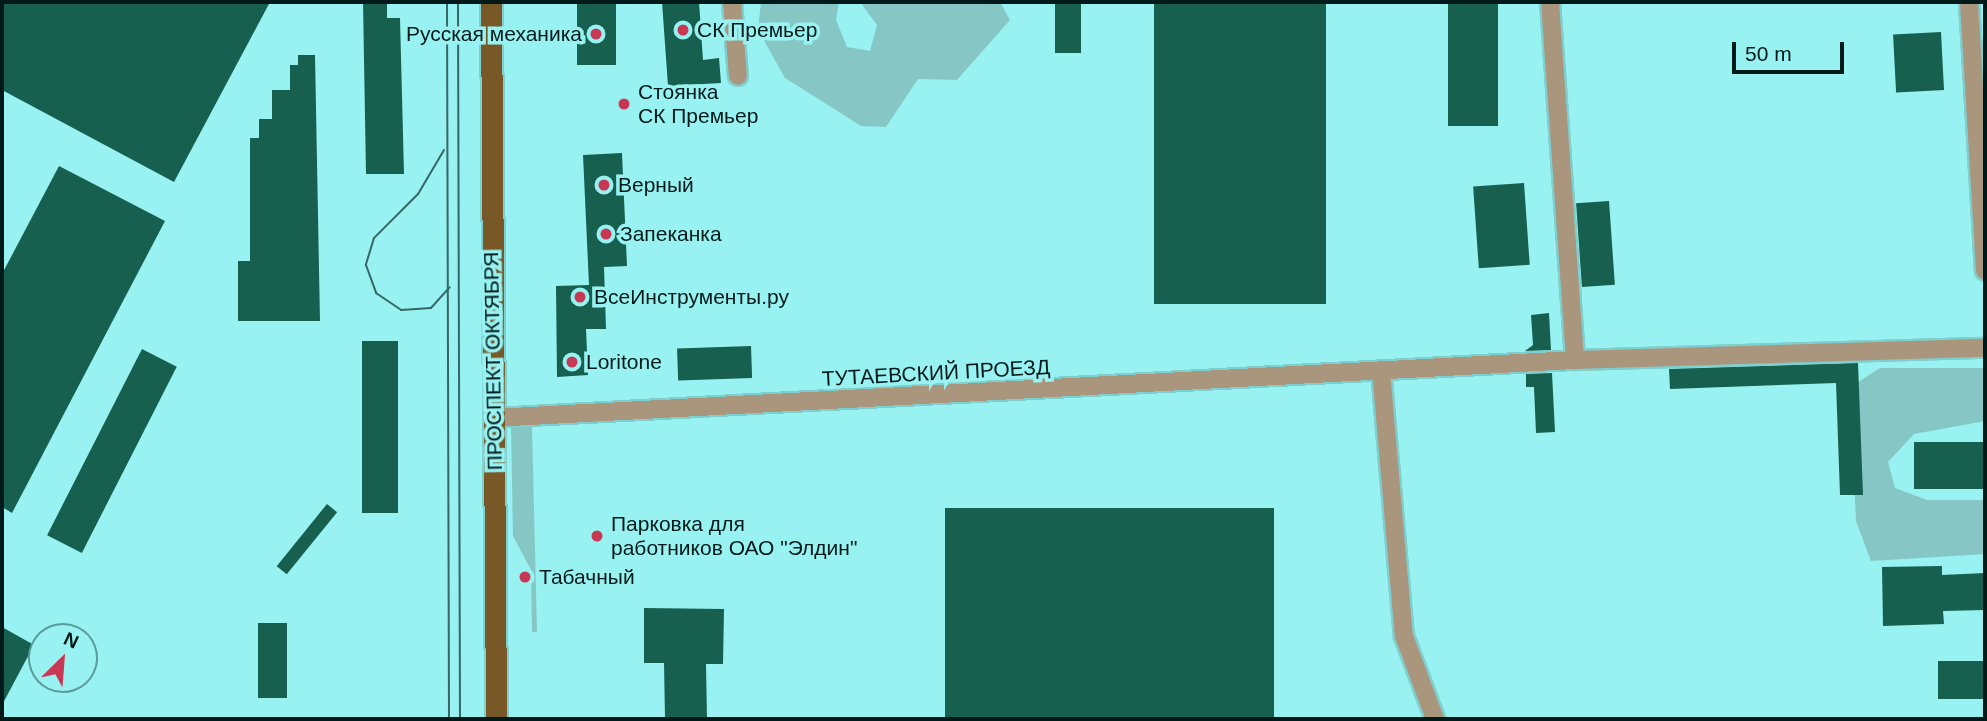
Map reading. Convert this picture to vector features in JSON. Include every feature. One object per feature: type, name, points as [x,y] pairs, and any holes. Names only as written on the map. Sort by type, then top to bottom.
[{"type":"main road","name":"ПРОСПЕКТ ОКТЯБРЯ","points":[[491,2],[496,719]]},
{"type":"street","points":[[732,2],[738,76]]},
{"type":"street","points":[[1550,2],[1574,359]]},
{"type":"street","points":[[1969,2],[1985,271]]},
{"type":"street","name":"ТУТАЕВСКИЙ ПРОЕЗД","points":[[493,418],[1574,359],[1985,348]]},
{"type":"street","points":[[1381,370],[1404,636],[1435,719]]},
{"type":"shaded area","points":[[761,2],[839,2],[836,20],[847,47],[870,51],[877,25],[860,2],[1000,2],[1010,20],[957,80],[918,79],[886,127],[861,126],[785,78],[758,30]]},
{"type":"shaded area","points":[[1880,368],[1985,368],[1985,421],[1914,434],[1888,462],[1895,488],[1927,500],[1985,500],[1985,554],[1871,561],[1856,521],[1852,436],[1858,382]]},
{"type":"shaded area","points":[[511,426],[532,426],[537,632],[532,632],[531,570],[513,536]]},
{"type":"building","points":[[2,2],[270,2],[174,182],[2,90]]},
{"type":"building","points":[[363,2],[387,2],[387,18],[400,18],[404,174],[366,174]]},
{"type":"building","points":[[577,2],[616,2],[616,65],[577,65]]},
{"type":"building","name":"СК Премьер","points":[[662,2],[699,2],[703,60],[719,58],[721,83],[668,86]]},
{"type":"building","points":[[1055,2],[1081,2],[1081,53],[1055,53]]},
{"type":"building","points":[[1154,2],[1326,2],[1326,304],[1154,304]]},
{"type":"building","points":[[1448,2],[1498,2],[1498,126],[1448,126]]},
{"type":"building","points":[[1941,32],[1944,90],[1896,92],[1893,35]]},
{"type":"building","points":[[298,55],[315,55],[320,321],[238,321],[238,261],[250,261],[250,138],[259,138],[259,119],[272,119],[272,90],[290,90],[290,65],[298,65]]},
{"type":"building","points":[[622,153],[627,266],[604,267],[606,329],[586,329],[588,375],[557,377],[556,286],[589,285],[583,155]]},
{"type":"building","points":[[59,166],[165,221],[12,513],[2,507],[2,274]]},
{"type":"building","points":[[1524,183],[1530,265],[1479,268],[1473,187]]},
{"type":"building","points":[[1609,201],[1615,285],[1582,287],[1576,203]]},
{"type":"building","points":[[1549,313],[1551,350],[1525,351],[1533,345],[1531,315]]},
{"type":"building","points":[[362,341],[398,341],[398,513],[362,513]]},
{"type":"building","points":[[751,346],[752,378],[678,381],[677,349]]},
{"type":"building","points":[[142,349],[177,367],[82,553],[47,535]]},
{"type":"building","points":[[1858,363],[1863,495],[1840,495],[1836,383],[1670,389],[1669,369]]},
{"type":"building","points":[[1552,373],[1555,432],[1536,433],[1534,387],[1526,387],[1526,374]]},
{"type":"building","points":[[1914,442],[1985,442],[1985,489],[1914,489]]},
{"type":"building","points":[[327,504],[337,512],[287,574],[277,566]]},
{"type":"building","points":[[945,508],[1274,508],[1274,719],[945,719]]},
{"type":"building","points":[[1942,566],[1942,575],[1985,573],[1985,610],[1943,611],[1944,624],[1883,626],[1882,567]]},
{"type":"building","points":[[644,608],[724,609],[723,664],[706,664],[707,719],[665,719],[664,663],[644,663]]},
{"type":"building","points":[[258,623],[287,623],[287,698],[258,698]]},
{"type":"building","points":[[2,627],[28,642],[28,656],[2,705]]},
{"type":"building","points":[[1938,661],[1985,661],[1985,699],[1938,699]]},
{"type":"tram line","points":[[447,2],[449,719]]},
{"type":"tram line","points":[[458,2],[460,719]]},
{"type":"tram line","points":[[444,150],[418,194],[374,238],[366,265],[376,293],[401,310],[431,308],[450,287]]},
{"type":"place","name":"СК Премьер","points":[[683,30]]},
{"type":"place","name":"Русская механика","points":[[596,34]]},
{"type":"place","name":"Стоянка СК Премьер","points":[[624,104]]},
{"type":"place","name":"Верный","points":[[604,185]]},
{"type":"place","name":"Запеканка","points":[[606,234]]},
{"type":"place","name":"ВсеИнструменты.ру","points":[[580,297]]},
{"type":"place","name":"Loritone","points":[[572,362]]},
{"type":"place","name":"Парковка для работников ОАО \"Элдин\"","points":[[597,536]]},
{"type":"place","name":"Табачный","points":[[525,577]]}]
